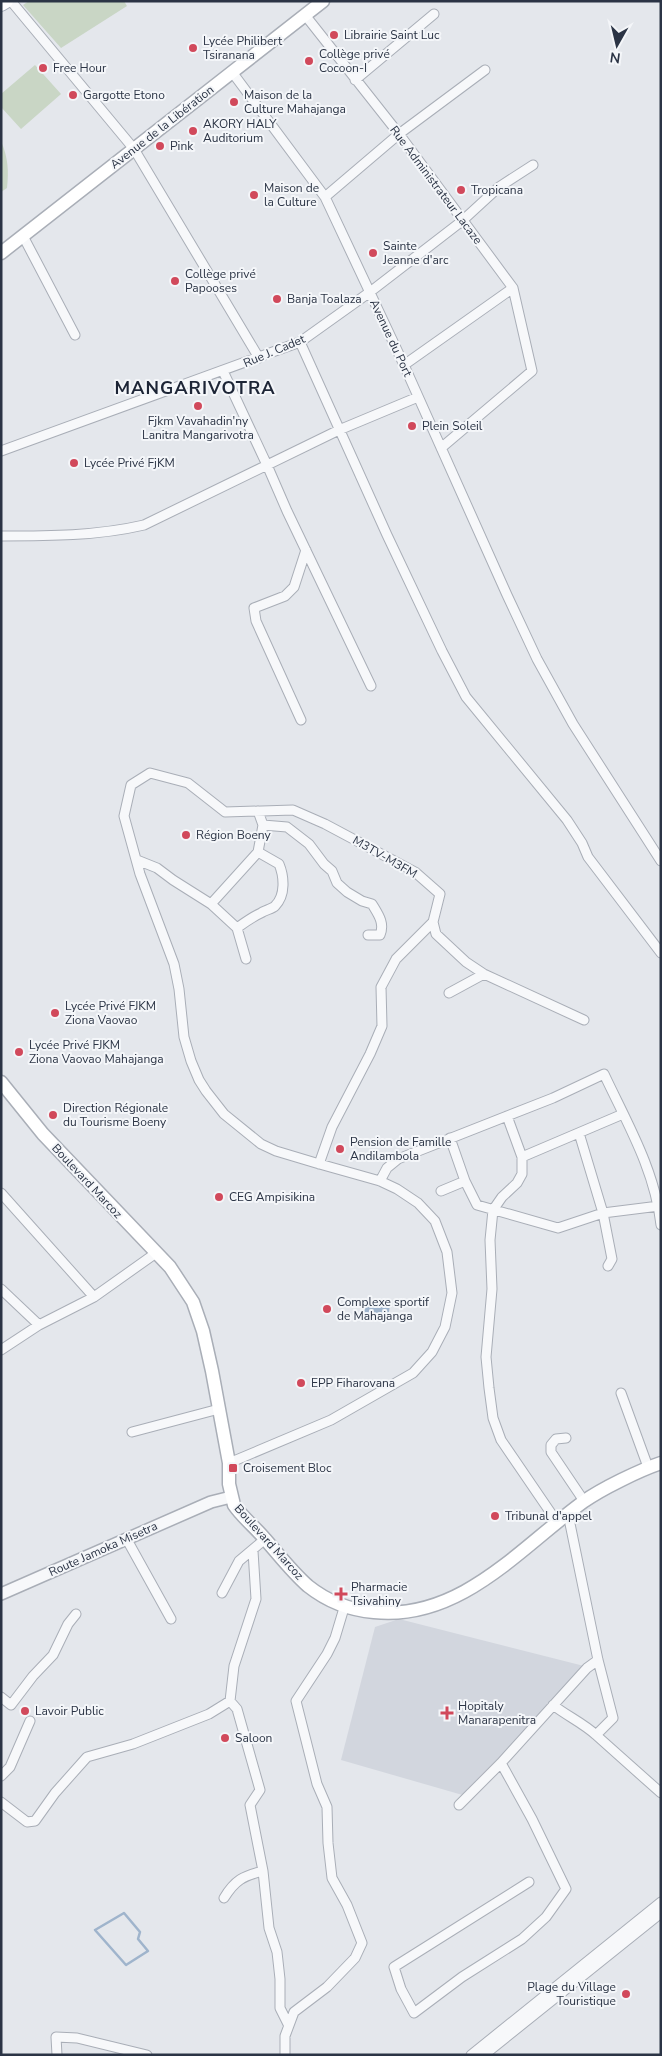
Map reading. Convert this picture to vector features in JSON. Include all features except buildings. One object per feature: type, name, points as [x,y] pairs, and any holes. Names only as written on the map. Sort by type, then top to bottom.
[{"type":"main road","points":[[1,4],[6,1]]},
{"type":"main road","name":"Avenue de la Libération","points":[[1,253],[321,2]]},
{"type":"main road","name":"Boulevard Marcoz","points":[[1,1082],[43,1134],[170,1267],[182,1284],[198,1315],[212,1371],[229,1463],[231,1497],[239,1513],[265,1539],[282,1561],[309,1587],[344,1608],[387,1614],[422,1610],[464,1593],[491,1575],[584,1501],[648,1467],[661,1463]]},
{"type":"street","points":[[11,1],[134,149],[259,358]]},
{"type":"street","points":[[355,80],[434,14]]},
{"type":"street","name":"Rue Administrateur Lacaze","points":[[305,15],[398,134],[513,288],[532,371],[441,448]]},
{"type":"street","points":[[325,197],[398,134],[486,70]]},
{"type":"street","name":"Avenue du Port","points":[[232,72],[325,197],[404,365],[537,659],[573,724],[661,861]]},
{"type":"street","name":"Rue J. Cadet","points":[[1,451],[300,342],[370,292],[462,221],[499,187],[533,165]]},
{"type":"street","points":[[23,236],[75,335]]},
{"type":"street","points":[[404,365],[513,288]]},
{"type":"street","points":[[300,342],[442,651],[466,697],[567,820],[582,843],[588,857],[661,953]]},
{"type":"street","points":[[223,371],[371,686]]},
{"type":"street","points":[[1,536],[70,536],[121,530],[144,525],[339,430],[418,397]]},
{"type":"street","points":[[301,720],[256,621],[254,608],[285,596],[294,587],[306,550]]},
{"type":"street","name":"M3TV-M3FM","points":[[137,860],[124,816],[131,785],[150,773],[188,783],[225,812],[293,810],[325,824],[415,872],[440,894],[433,922]]},
{"type":"street","points":[[211,904],[258,852],[263,825],[258,811]]},
{"type":"street","points":[[263,825],[287,827],[308,844],[332,871],[337,883],[347,892],[362,901],[372,904],[380,917],[383,928],[380,935],[368,935]]},
{"type":"street","points":[[237,928],[260,913],[275,907],[281,896],[283,874],[279,864],[258,852]]},
{"type":"street","points":[[137,860],[157,868],[211,904],[237,928],[246,959]]},
{"type":"street","points":[[137,860],[140,874],[174,964],[179,989],[184,1038],[199,1080],[224,1114],[261,1144],[276,1151],[380,1181],[418,1202],[435,1222],[447,1252],[452,1293],[445,1327],[432,1352],[413,1373],[331,1420],[229,1463]]},
{"type":"street","points":[[319,1164],[332,1127],[370,1054],[382,1026],[381,987],[396,959],[433,922]]},
{"type":"street","points":[[433,922],[436,934],[466,962],[484,974],[584,1020]]},
{"type":"street","points":[[450,993],[484,974]]},
{"type":"street","points":[[380,1181],[387,1168],[398,1159],[507,1116],[604,1074],[639,1146],[654,1185],[661,1225]]},
{"type":"street","points":[[522,1157],[623,1114]]},
{"type":"street","points":[[507,1116],[522,1157],[522,1174],[520,1179],[493,1210],[490,1240],[492,1288],[486,1358],[493,1418],[501,1440],[557,1522]]},
{"type":"street","points":[[579,1133],[603,1213],[612,1259],[608,1266]]},
{"type":"street","points":[[450,1138],[465,1181],[477,1205],[558,1228],[603,1213],[659,1206]]},
{"type":"street","points":[[441,1191],[465,1181]]},
{"type":"street","points":[[1,1193],[94,1298]]},
{"type":"street","points":[[1,1350],[39,1325],[94,1298],[156,1253]]},
{"type":"street","points":[[1,1289],[39,1325]]},
{"type":"street","points":[[621,1393],[648,1467]]},
{"type":"street","points":[[132,1432],[219,1409]]},
{"type":"street","points":[[566,1438],[556,1439],[551,1445],[551,1452],[584,1501]]},
{"type":"street","name":"Route Jamoka Misetra","points":[[1,1594],[205,1504],[231,1497]]},
{"type":"street","points":[[568,1514],[598,1660],[613,1718],[596,1735]]},
{"type":"street","points":[[126,1538],[171,1619]]},
{"type":"street","points":[[222,1593],[239,1561],[265,1539]]},
{"type":"street","points":[[230,1701],[234,1666],[256,1599],[253,1551]]},
{"type":"street","points":[[285,2055],[285,2036],[294,2012],[328,1987],[355,1958],[362,1943],[347,1905],[332,1878],[328,1843],[327,1807],[317,1784],[296,1701],[327,1654],[335,1638],[344,1608]]},
{"type":"street","points":[[1,1697],[11,1704],[53,1656],[68,1624],[76,1614]]},
{"type":"street","points":[[459,1805],[501,1763],[587,1668],[598,1660]]},
{"type":"street","points":[[230,1701],[238,1709],[260,1790],[250,1805],[263,1870],[270,1928],[277,1952],[280,1979],[280,2008],[288,2024]]},
{"type":"street","points":[[1,1802],[27,1822],[35,1821],[55,1793],[87,1757],[133,1744],[209,1714],[230,1701]]},
{"type":"street","points":[[553,1705],[570,1718],[586,1726],[661,1793]]},
{"type":"street","points":[[1,1776],[10,1767],[30,1721]]},
{"type":"street","points":[[501,1763],[545,1844],[566,1889],[546,1917],[522,1940],[462,1977],[414,2013],[401,1989],[394,1967],[529,1882]]},
{"type":"street","points":[[224,1898],[233,1884],[250,1874],[263,1870]]},
{"type":"street","points":[[471,2055],[661,1902]]},
{"type":"street","points":[[484,2055],[661,1913]]},
{"type":"street","points":[[57,2055],[56,2038],[77,2038],[146,2055]]},
{"type":"shaded area","name":"Hopitaly Manarapenitra","points":[[399,1619],[584,1666],[466,1796],[341,1760],[375,1627]]},
{"type":"green space","points":[[29,1],[124,1],[127,6],[61,48],[23,5]]},
{"type":"green space","points":[[35,65],[61,94],[21,129],[1,107],[1,94]]},
{"type":"green space","points":[[1,141],[7,158],[8,176],[7,188],[1,192]]},
{"type":"water","points":[[362,1302],[390,1305],[388,1318],[361,1314]]},
{"type":"waterway","points":[[124,1913],[140,1932],[138,1939],[148,1951],[126,1965],[95,1930],[124,1913]]},
{"type":"place","name":"Librairie Saint Luc","points":[[334,35]]},
{"type":"place","name":"Lycée Philibert Tsiranana","points":[[193,48]]},
{"type":"place","name":"Collège privé Cocoon-I","points":[[309,61]]},
{"type":"place","name":"Free Hour","points":[[43,68]]},
{"type":"place","name":"Gargotte Etono","points":[[73,95]]},
{"type":"place","name":"Maison de la Culture Mahajanga","points":[[234,102]]},
{"type":"place","name":"AKORY HALY Auditorium","points":[[193,131]]},
{"type":"place","name":"Pink","points":[[160,146]]},
{"type":"place","name":"Tropicana","points":[[461,190]]},
{"type":"place","name":"Maison de la Culture","points":[[254,195]]},
{"type":"place","name":"Sainte Jeanne d'arc","points":[[373,253]]},
{"type":"place","name":"Collège privé Papooses","points":[[175,281]]},
{"type":"place","name":"Banja Toalaza","points":[[277,299]]},
{"type":"place","name":"Fjkm Vavahadin'ny Lanitra Mangarivotra","points":[[198,406]]},
{"type":"place","name":"Plein Soleil","points":[[412,426]]},
{"type":"place","name":"Lycée Privé FjKM","points":[[74,463]]},
{"type":"place","name":"Région Boeny","points":[[186,835]]},
{"type":"place","name":"Lycée Privé FJKM Ziona Vaovao","points":[[55,1013]]},
{"type":"place","name":"Lycée Privé FJKM Ziona Vaovao Mahajanga","points":[[19,1052]]},
{"type":"place","name":"Direction Régionale du Tourisme Boeny","points":[[53,1115]]},
{"type":"place","name":"Pension de Famille Andilambola","points":[[340,1149]]},
{"type":"place","name":"CEG Ampisikina","points":[[219,1197]]},
{"type":"place","name":"Complexe sportif de Mahajanga","points":[[327,1309]]},
{"type":"place","name":"EPP Fiharovana","points":[[301,1383]]},
{"type":"place","name":"Croisement Bloc","points":[[233,1468]]},
{"type":"place","name":"Tribunal d'appel","points":[[495,1516]]},
{"type":"place","name":"Pharmacie Tsivahiny","points":[[341,1594]]},
{"type":"place","name":"Lavoir Public","points":[[25,1711]]},
{"type":"place","name":"Hopitaly Manarapenitra","points":[[447,1713]]},
{"type":"place","name":"Saloon","points":[[225,1738]]},
{"type":"place","name":"Plage du Village Touristique","points":[[626,1994]]},
{"type":"district","name":"MANGARIVOTRA","points":[[195,388]]}]
